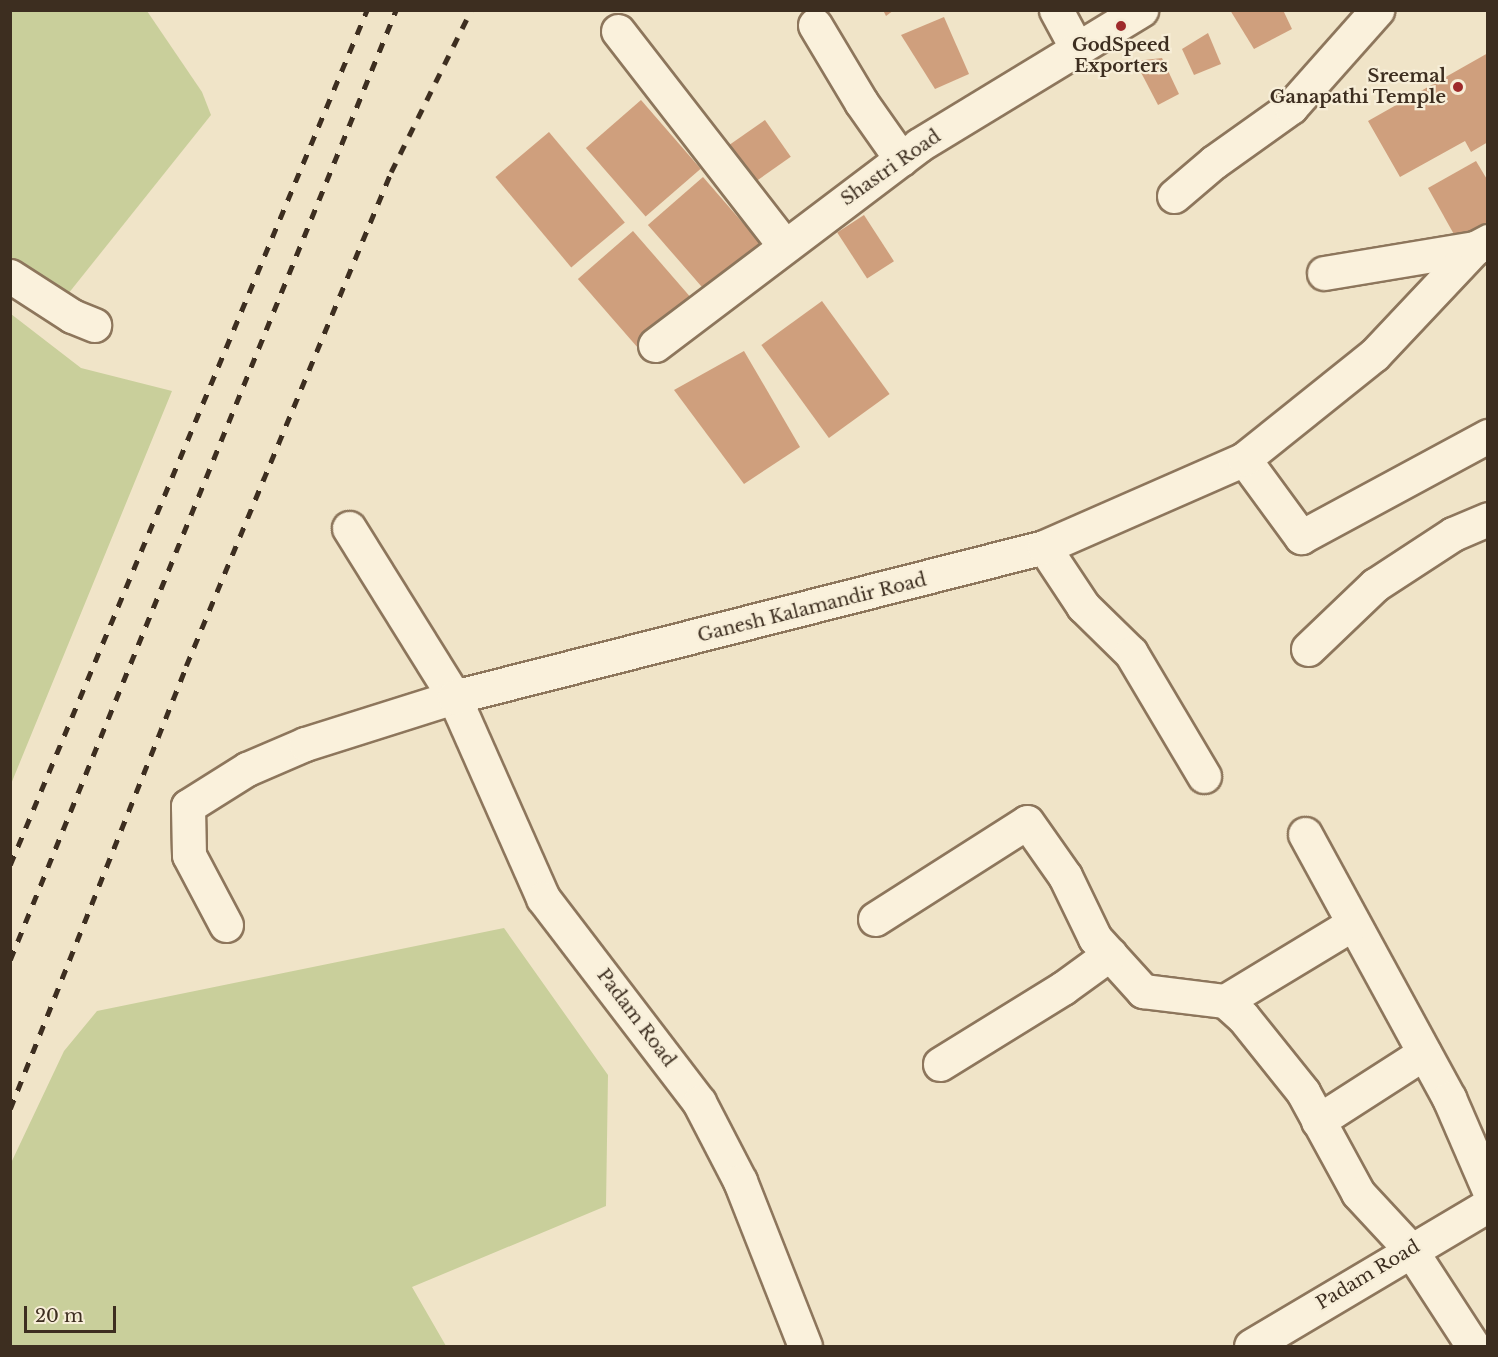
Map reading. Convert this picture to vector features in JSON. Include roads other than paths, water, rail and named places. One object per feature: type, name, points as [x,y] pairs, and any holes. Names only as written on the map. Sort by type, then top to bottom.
[{"type":"street","points":[[1056,10],[1077,49]]},
{"type":"street","name":"Shastri Road","points":[[655,345],[784,245],[901,159],[1141,10]]},
{"type":"street","points":[[1174,196],[1214,162],[1291,106],[1381,18]]},
{"type":"street","points":[[815,25],[861,102],[901,159]]},
{"type":"street","points":[[618,31],[784,245]]},
{"type":"street","points":[[1324,273],[1481,244]]},
{"type":"street","name":"Ganesh Kalamandir Road","points":[[226,925],[189,855],[188,806],[247,769],[305,744],[454,697],[1044,547],[1244,459],[1374,355],[1481,244]]},
{"type":"street","points":[[10,276],[72,316],[94,325]]},
{"type":"street","points":[[1244,459],[1301,537],[1488,436]]},
{"type":"street","points":[[1308,649],[1375,585],[1453,534],[1488,519]]},
{"type":"street","name":"Padam Road","points":[[349,528],[454,697],[543,898],[699,1102],[740,1181],[805,1347]]},
{"type":"street","points":[[1044,547],[1083,606],[1131,653],[1204,776]]},
{"type":"street","points":[[875,919],[1027,822],[1065,876],[1095,938],[1143,991],[1224,1001],[1243,1017],[1303,1092],[1358,1193],[1410,1249],[1473,1347]]},
{"type":"street","points":[[1305,834],[1352,924],[1449,1098],[1488,1188]]},
{"type":"street","points":[[1224,1001],[1352,924]]},
{"type":"street","points":[[940,1064],[1063,988],[1110,954]]},
{"type":"street","points":[[1318,1120],[1424,1053]]},
{"type":"street","name":"Padam Road","points":[[1251,1347],[1410,1249],[1488,1205]]},
{"type":"railway","points":[[10,865],[367,10]]},
{"type":"railway","points":[[10,960],[396,10]]},
{"type":"railway","points":[[10,1109],[186,666],[391,172],[471,10]]},
{"type":"place","name":"GodSpeed Exporters","points":[[1121,26]]},
{"type":"place","name":"Sreemal Ganapathi Temple","points":[[1458,87]]}]
